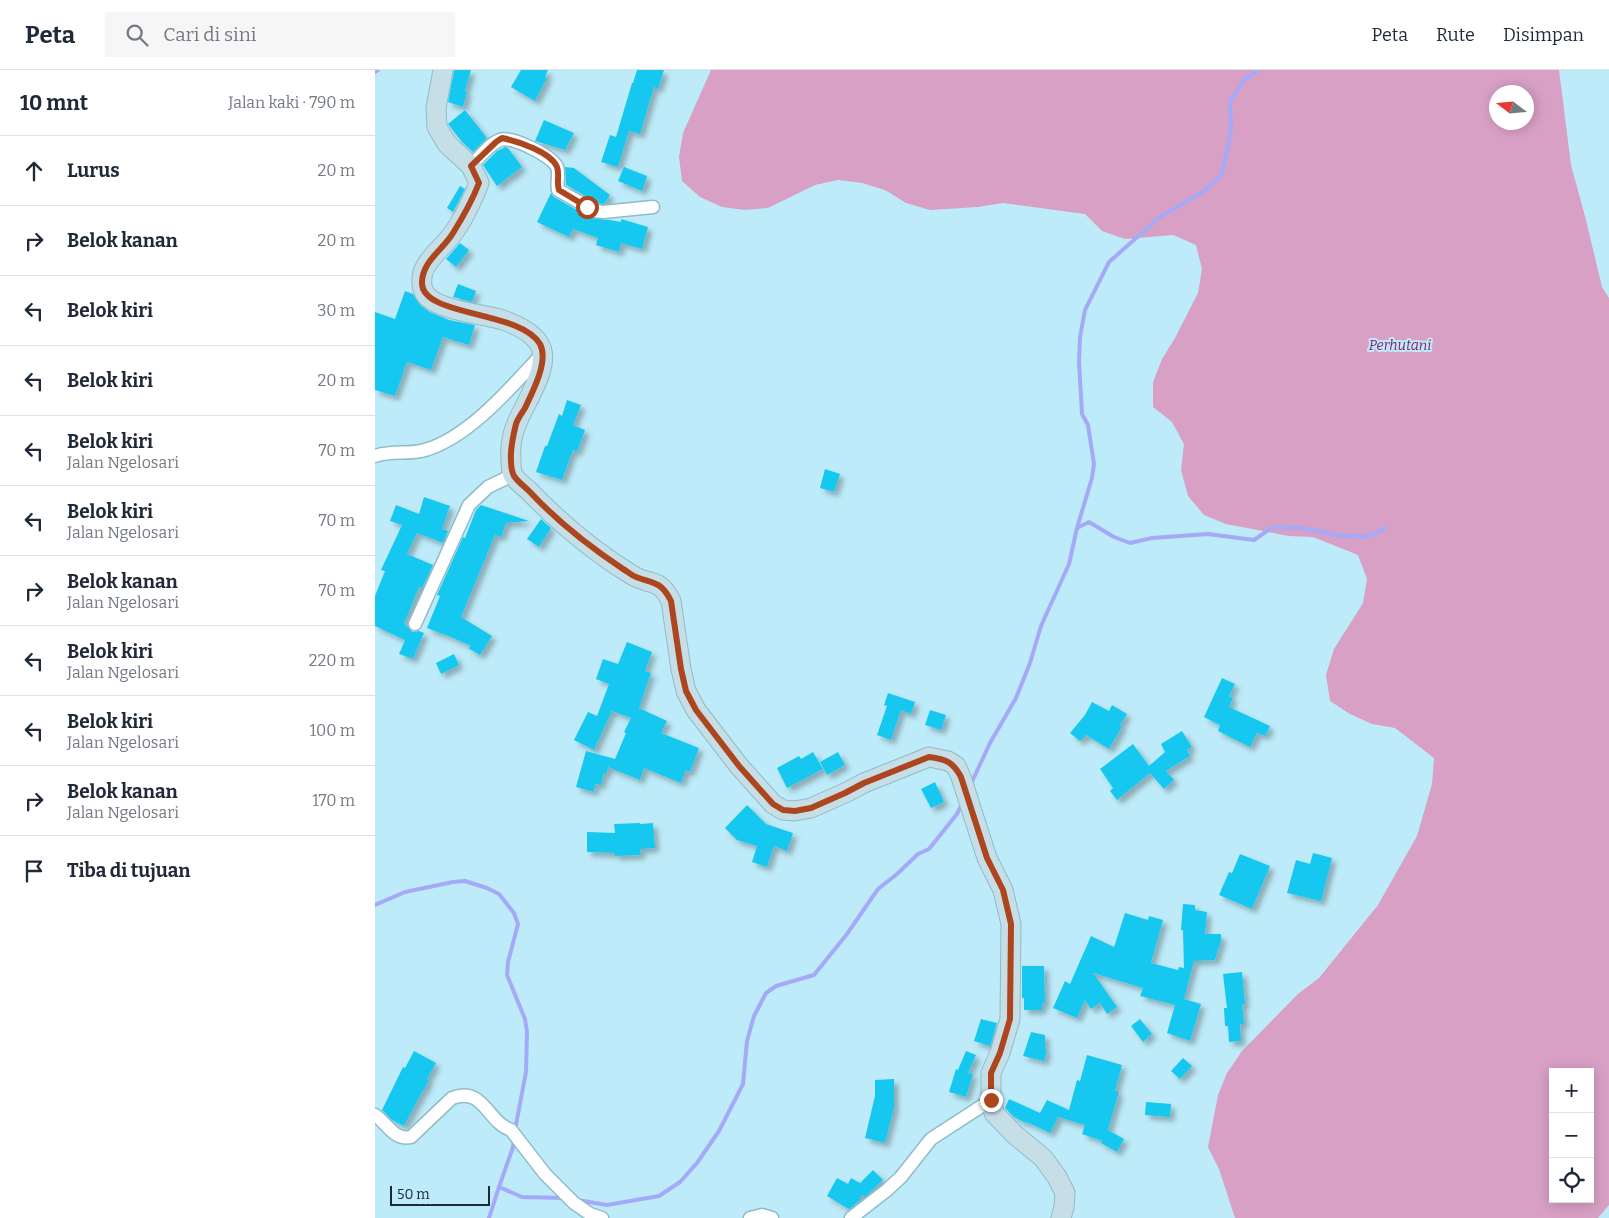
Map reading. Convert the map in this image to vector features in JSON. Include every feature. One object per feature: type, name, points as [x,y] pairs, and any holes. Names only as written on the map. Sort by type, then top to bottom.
[{"type":"street","points":[[443,70],[436,108],[437,127],[447,144],[471,166],[479,183],[473,199],[452,235],[427,265],[421,285],[427,297],[441,305],[505,321],[530,334],[539,342],[543,353],[543,365],[516,423],[511,451],[513,475],[546,509],[607,558],[634,576],[658,584],[666,591],[671,601],[686,691],[701,717],[739,766],[773,804],[783,810],[795,811],[811,808],[864,783],[929,757],[948,761],[956,766],[987,858],[1003,890],[1011,924],[1010,1019],[1000,1053],[991,1073],[991,1100],[994,1113],[1014,1134],[1043,1158],[1057,1177],[1065,1193],[1061,1218]]},
{"type":"street","points":[[471,166],[502,138],[535,150],[553,161],[557,166],[557,186],[559,190],[595,211],[603,212],[653,207]]},
{"type":"street","points":[[375,456],[387,452],[423,450],[441,443],[464,430],[490,410],[543,353]]},
{"type":"street","points":[[415,624],[469,506],[488,487],[513,475]]},
{"type":"street","points":[[375,1115],[398,1136],[404,1138],[411,1137],[452,1098],[461,1095],[469,1096],[477,1100],[504,1126],[511,1130],[545,1174],[573,1203],[590,1214],[602,1218]]},
{"type":"street","points":[[851,1218],[901,1177],[931,1139],[991,1100]]},
{"type":"street","points":[[750,1218],[762,1215],[772,1218]]},
{"type":"green space","name":"Perhutani","points":[[711,70],[1559,70],[1571,165],[1602,287],[1609,298],[1609,1205],[1598,1218],[1235,1218],[1219,1169],[1208,1147],[1218,1095],[1227,1073],[1242,1051],[1298,994],[1319,978],[1378,905],[1417,836],[1432,784],[1434,758],[1395,728],[1372,724],[1350,714],[1330,701],[1326,675],[1334,649],[1363,603],[1367,579],[1358,555],[1313,537],[1289,536],[1226,524],[1204,515],[1188,496],[1181,470],[1184,444],[1172,422],[1153,407],[1153,382],[1162,359],[1198,293],[1202,269],[1196,245],[1173,235],[1125,239],[1102,231],[1085,214],[1003,203],[978,207],[930,210],[906,203],[885,190],[862,183],[838,180],[815,185],[768,208],[745,210],[722,207],[700,197],[682,181],[679,157],[683,133]]},
{"type":"building","points":[[454,70],[471,70],[463,107],[448,102]]},
{"type":"building","points":[[521,70],[548,70],[545,77],[547,78],[535,101],[511,87]]},
{"type":"building","points":[[637,70],[664,70],[658,89],[654,87],[640,134],[629,131],[618,167],[601,162],[610,135],[616,137]]},
{"type":"building","points":[[465,110],[487,138],[473,152],[462,142],[448,124]]},
{"type":"building","points":[[544,120],[574,133],[565,150],[535,141]]},
{"type":"building","points":[[505,147],[508,148],[522,167],[497,186],[483,165],[497,151]]},
{"type":"building","points":[[565,167],[574,168],[610,195],[604,204],[598,203],[566,185]]},
{"type":"building","points":[[624,167],[647,176],[642,191],[618,181]]},
{"type":"building","points":[[460,186],[465,189],[453,212],[447,208]]},
{"type":"building","points":[[551,193],[554,197],[591,218],[621,222],[621,219],[648,227],[642,249],[621,243],[619,252],[596,245],[598,238],[573,229],[569,237],[537,222]]},
{"type":"building","points":[[460,243],[469,250],[456,267],[446,259]]},
{"type":"building","points":[[458,284],[476,291],[472,302],[453,297]]},
{"type":"building","points":[[405,291],[413,294],[420,305],[430,312],[449,320],[475,325],[469,345],[443,337],[431,370],[407,362],[395,396],[375,390],[375,312],[395,319]]},
{"type":"building","points":[[567,400],[581,405],[573,425],[585,430],[577,452],[573,450],[562,480],[536,472],[545,446],[547,446],[559,414],[562,416]]},
{"type":"building","points":[[825,469],[840,474],[834,492],[820,488]]},
{"type":"building","points":[[424,497],[450,506],[442,529],[448,531],[443,543],[417,533],[407,554],[433,565],[422,588],[419,587],[404,624],[412,632],[419,631],[424,633],[413,659],[399,654],[405,640],[375,626],[375,596],[385,571],[381,570],[402,525],[390,521],[396,505],[419,514]]},
{"type":"building","points":[[481,505],[529,521],[506,523],[501,537],[495,535],[461,617],[492,636],[480,655],[468,648],[471,646],[427,628],[440,596],[437,595],[463,537],[465,538],[476,510]]},
{"type":"building","points":[[541,519],[551,528],[539,547],[527,539]]},
{"type":"building","points":[[627,642],[652,652],[645,671],[651,673],[639,708],[667,721],[661,733],[699,748],[690,772],[686,770],[681,783],[644,768],[640,780],[608,767],[607,773],[604,773],[601,785],[595,784],[594,792],[576,787],[586,751],[615,759],[626,733],[624,732],[631,718],[612,711],[594,750],[574,740],[588,712],[597,716],[609,684],[596,679],[603,659],[618,664]]},
{"type":"building","points":[[454,654],[459,665],[441,674],[436,663]]},
{"type":"building","points":[[1222,678],[1235,684],[1229,696],[1233,698],[1229,707],[1270,726],[1265,736],[1257,733],[1250,747],[1218,731],[1220,725],[1204,717]]},
{"type":"building","points":[[888,693],[915,702],[911,714],[901,710],[891,740],[877,735],[887,706],[884,705]]},
{"type":"building","points":[[1092,702],[1109,711],[1112,705],[1127,714],[1109,749],[1086,735],[1080,741],[1070,733],[1085,715]]},
{"type":"building","points":[[930,710],[946,715],[941,730],[925,725]]},
{"type":"building","points":[[1182,731],[1192,747],[1187,750],[1190,756],[1166,771],[1174,780],[1164,789],[1150,773],[1117,800],[1110,791],[1113,788],[1100,769],[1133,744],[1149,766],[1165,752],[1161,744]]},
{"type":"building","points":[[813,752],[823,769],[787,788],[777,768],[799,756],[801,759]]},
{"type":"building","points":[[838,752],[845,765],[827,775],[820,762]]},
{"type":"building","points":[[935,782],[944,802],[931,808],[921,789]]},
{"type":"building","points":[[747,805],[766,824],[793,833],[787,851],[774,846],[767,867],[752,862],[757,846],[737,840],[725,828]]},
{"type":"building","points":[[653,823],[655,848],[640,849],[641,855],[615,856],[615,853],[587,852],[587,832],[615,833],[614,824]]},
{"type":"building","points":[[1313,853],[1332,858],[1321,901],[1287,893],[1296,860],[1310,864]]},
{"type":"building","points":[[1240,854],[1270,866],[1252,909],[1219,895],[1229,872],[1232,873]]},
{"type":"building","points":[[1183,904],[1195,905],[1195,910],[1207,912],[1205,934],[1221,934],[1221,941],[1215,960],[1194,961],[1184,999],[1201,1004],[1190,1041],[1167,1033],[1175,1005],[1140,996],[1143,988],[1093,973],[1117,1007],[1107,1014],[1100,1003],[1091,1009],[1085,1000],[1077,1018],[1053,1008],[1065,981],[1070,984],[1091,936],[1114,947],[1125,913],[1148,920],[1149,916],[1163,920],[1151,963],[1178,970],[1179,967],[1184,968],[1183,930],[1181,930]]},
{"type":"building","points":[[1022,966],[1044,966],[1045,1004],[1042,1003],[1042,1010],[1024,1010]]},
{"type":"building","points":[[1242,972],[1245,1004],[1242,1005],[1244,1024],[1240,1024],[1241,1041],[1229,1042],[1228,1026],[1225,1026],[1224,1008],[1227,1008],[1223,974]]},
{"type":"building","points":[[981,1019],[997,1023],[990,1046],[974,1041]]},
{"type":"building","points":[[1140,1019],[1152,1034],[1143,1042],[1131,1026]]},
{"type":"building","points":[[1031,1032],[1045,1035],[1045,1050],[1047,1050],[1044,1061],[1023,1056]]},
{"type":"building","points":[[414,1051],[436,1063],[427,1079],[429,1080],[424,1090],[404,1126],[392,1120],[382,1110],[403,1067],[405,1068]]},
{"type":"building","points":[[966,1051],[976,1055],[968,1073],[973,1074],[966,1097],[949,1092],[956,1069],[958,1070]]},
{"type":"building","points":[[1087,1055],[1122,1065],[1115,1091],[1118,1091],[1118,1095],[1108,1130],[1124,1139],[1117,1152],[1101,1143],[1102,1141],[1082,1134],[1085,1125],[1058,1117],[1050,1133],[1014,1117],[1005,1108],[1009,1099],[1040,1113],[1047,1100],[1069,1110],[1077,1080],[1080,1081]]},
{"type":"building","points":[[1183,1058],[1192,1066],[1180,1079],[1171,1071]]},
{"type":"building","points":[[894,1079],[894,1108],[885,1143],[865,1138],[875,1096],[875,1080]]},
{"type":"building","points":[[1146,1102],[1171,1104],[1170,1117],[1145,1115]]},
{"type":"building","points":[[873,1170],[883,1180],[865,1197],[862,1195],[859,1201],[849,1209],[827,1196],[837,1178],[848,1184],[851,1178],[860,1183]]},
{"type":"waterway","points":[[970,786],[990,743],[1016,698],[1030,663],[1041,626],[1069,564],[1077,528],[1092,478],[1094,464],[1088,425],[1082,414],[1079,362],[1080,337],[1085,310],[1109,262],[1160,217],[1204,191],[1222,174],[1231,131],[1230,101],[1244,80],[1258,70]]},
{"type":"waterway","points":[[1077,528],[1089,522],[1114,537],[1130,543],[1152,538],[1208,534],[1254,540],[1273,527],[1302,528],[1336,535],[1361,537],[1375,534],[1385,528]]},
{"type":"waterway","points":[[577,1200],[607,1205],[659,1196],[680,1182],[697,1163],[719,1131],[743,1084],[747,1041],[754,1016],[766,993],[776,986],[814,975],[847,934],[878,889],[918,854],[929,849],[957,814],[962,804]]},
{"type":"waterway","points":[[375,905],[405,892],[465,881],[499,894],[514,913],[518,924],[508,962],[507,975],[525,1019],[527,1032],[526,1072],[515,1130]]},
{"type":"waterway","points":[[489,1218],[514,1139]]},
{"type":"waterway","points":[[499,1187],[522,1197],[563,1198]]},
{"type":"route","points":[[587,207],[559,190],[557,186],[557,166],[553,161],[527,146],[502,138],[471,166],[479,183],[473,199],[452,235],[427,265],[421,285],[427,297],[441,305],[505,321],[530,334],[539,342],[543,353],[543,365],[516,423],[511,451],[513,475],[546,509],[607,558],[634,576],[658,584],[666,591],[671,601],[686,691],[696,710],[739,766],[773,804],[783,810],[795,811],[811,808],[864,783],[929,757],[940,758],[956,766],[987,858],[1003,890],[1011,924],[1010,1019],[1000,1053],[991,1073],[991,1100]]}]
